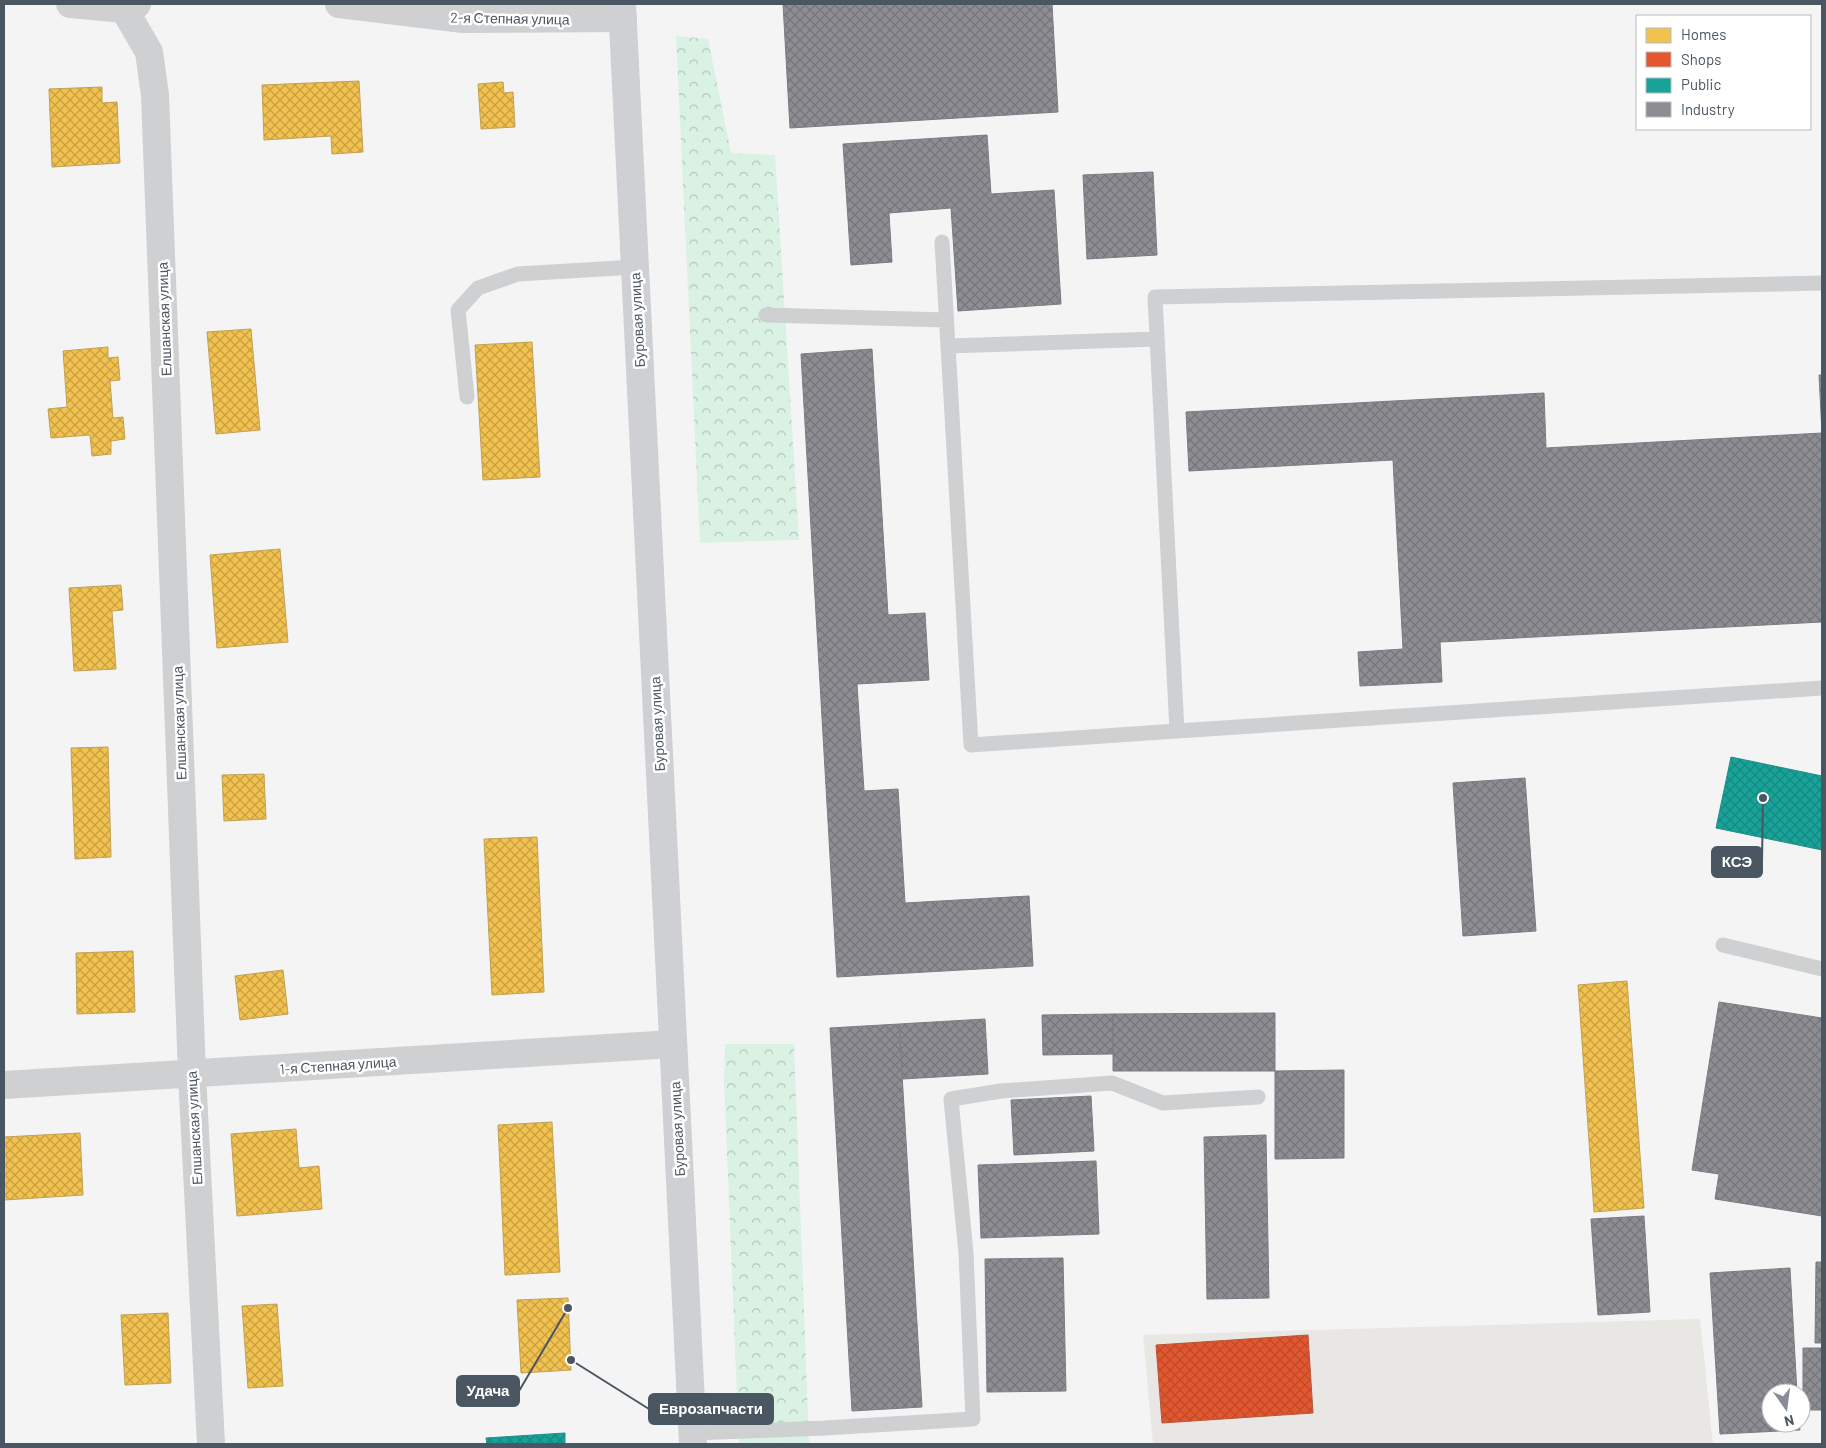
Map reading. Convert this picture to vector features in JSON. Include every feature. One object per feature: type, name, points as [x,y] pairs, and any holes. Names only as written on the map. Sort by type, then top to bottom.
[{"type":"main road","name":"Буровая улица","points":[[622,11],[693,1439]]},
{"type":"street","points":[[70,4],[131,6]]},
{"type":"street","name":"2-я Степная улица","points":[[339,4],[463,20],[622,11]]},
{"type":"street","name":"Елшанская улица","points":[[131,6],[149,52],[155,95],[192,1074],[211,1444]]},
{"type":"street","name":"1-я Степная улица","points":[[4,1085],[673,1044]]},
{"type":"lane","points":[[942,242],[971,745],[1822,688]]},
{"type":"lane","points":[[467,397],[458,310],[478,288],[518,274],[635,267]]},
{"type":"lane","points":[[1177,731],[1155,297],[1822,283]]},
{"type":"lane","points":[[766,314],[946,320]]},
{"type":"lane","points":[[948,346],[1157,339]]},
{"type":"lane","points":[[1723,945],[1822,969]]},
{"type":"lane","points":[[693,1439],[825,1428],[973,1419],[966,1253],[951,1100],[1000,1090],[1112,1083],[1163,1103],[1258,1097]]},
{"type":"shaded area","points":[[1700,1319],[1713,1444],[1153,1444],[1143,1335]]},
{"type":"green space","points":[[676,36],[708,39],[731,153],[775,155],[799,540],[700,543]]},
{"type":"green space","points":[[725,1044],[794,1044],[809,1444],[739,1444],[724,1080]]},
{"type":"building: Homes","points":[[359,81],[363,152],[332,154],[331,136],[264,140],[262,85]]},
{"type":"building: Homes","points":[[503,82],[504,93],[513,92],[515,127],[481,129],[478,84]]},
{"type":"building: Homes","points":[[102,87],[102,103],[117,102],[120,163],[52,167],[49,89]]},
{"type":"building: Homes","points":[[251,329],[260,430],[216,434],[207,332]]},
{"type":"building: Homes","points":[[532,342],[540,477],[483,480],[475,345]]},
{"type":"building: Homes","points":[[108,347],[108,358],[118,357],[120,380],[110,381],[113,418],[123,417],[125,439],[111,441],[111,454],[92,456],[90,435],[51,438],[48,409],[67,407],[63,351]]},
{"type":"building: Homes","points":[[280,549],[288,642],[217,648],[210,555]]},
{"type":"building: Homes","points":[[121,585],[123,610],[112,611],[116,669],[74,671],[69,588]]},
{"type":"building: Homes","points":[[108,747],[111,857],[75,859],[71,748]]},
{"type":"building: Homes","points":[[264,774],[266,819],[224,821],[222,775]]},
{"type":"building: Homes","points":[[537,837],[544,992],[492,995],[484,839]]},
{"type":"building: Homes","points":[[133,951],[135,1012],[77,1014],[76,953]]},
{"type":"building: Homes","points":[[283,970],[288,1014],[240,1020],[235,976]]},
{"type":"building: Homes","points":[[1627,981],[1644,1208],[1594,1212],[1578,985]]},
{"type":"building: Homes","points":[[552,1122],[560,1272],[505,1275],[498,1125]]},
{"type":"building: Homes","points":[[296,1129],[299,1168],[319,1166],[322,1209],[237,1216],[231,1134]]},
{"type":"building: Homes","points":[[80,1133],[83,1195],[4,1200],[4,1137]]},
{"type":"building: Homes","points":[[568,1298],[571,1370],[521,1373],[517,1300]]},
{"type":"building: Homes","points":[[277,1304],[283,1386],[248,1388],[242,1306]]},
{"type":"building: Homes","points":[[168,1313],[171,1383],[125,1385],[121,1315]]},
{"type":"building: Shops","points":[[1308,1335],[1313,1413],[1162,1423],[1156,1345]]},
{"type":"building: Public","points":[[1731,757],[1822,776],[1822,850],[1716,828]]},
{"type":"building: Public","points":[[565,1433],[565,1444],[487,1444],[486,1438]]},
{"type":"building: Industry","points":[[783,4],[1052,4],[1058,112],[790,128]]},
{"type":"building: Industry","points":[[987,135],[991,194],[1054,190],[1061,304],[958,311],[951,208],[889,213],[892,262],[851,265],[843,144]]},
{"type":"building: Industry","points":[[1153,172],[1157,255],[1087,259],[1083,175]]},
{"type":"building: Industry","points":[[872,349],[888,615],[925,613],[929,680],[857,684],[864,791],[898,789],[905,903],[1029,896],[1033,966],[837,977],[801,354]]},
{"type":"building: Industry","points":[[1819,375],[1822,375],[1822,433]]},
{"type":"building: Industry","points":[[1544,393],[1546,448],[1822,433],[1822,622],[1440,642],[1442,682],[1360,686],[1358,652],[1403,649],[1393,460],[1189,471],[1186,412]]},
{"type":"building: Industry","points":[[1525,778],[1536,931],[1463,936],[1453,783]]},
{"type":"building: Industry","points":[[1719,1002],[1822,1018],[1822,1216],[1715,1199],[1719,1174],[1692,1170]]},
{"type":"building: Industry","points":[[1275,1013],[1275,1071],[1113,1071],[1113,1014]]},
{"type":"building: Industry","points":[[1113,1014],[1113,1054],[1043,1055],[1042,1015]]},
{"type":"building: Industry","points":[[985,1019],[988,1074],[903,1079],[899,1024]]},
{"type":"building: Industry","points":[[899,1024],[922,1407],[852,1411],[830,1028]]},
{"type":"building: Industry","points":[[1344,1070],[1344,1158],[1275,1159],[1275,1071]]},
{"type":"building: Industry","points":[[1091,1096],[1094,1151],[1014,1155],[1011,1100]]},
{"type":"building: Industry","points":[[1266,1135],[1269,1298],[1207,1299],[1204,1137]]},
{"type":"building: Industry","points":[[1096,1161],[1099,1234],[981,1238],[978,1165]]},
{"type":"building: Industry","points":[[1644,1216],[1650,1312],[1598,1315],[1591,1219]]},
{"type":"building: Industry","points":[[1063,1258],[1066,1391],[987,1392],[985,1259]]},
{"type":"building: Industry","points":[[1816,1262],[1822,1262],[1822,1343],[1815,1343]]},
{"type":"building: Industry","points":[[1790,1268],[1796,1383],[1761,1383],[1761,1432],[1720,1434],[1710,1273]]},
{"type":"building: Industry","points":[[1803,1348],[1822,1348],[1822,1410],[1811,1410],[1811,1383],[1803,1383]]},
{"type":"place","name":"КСЭ","points":[[1763,798]]},
{"type":"place","name":"Удача","points":[[568,1308]]},
{"type":"place","name":"Еврозапчасти","points":[[571,1360]]}]
